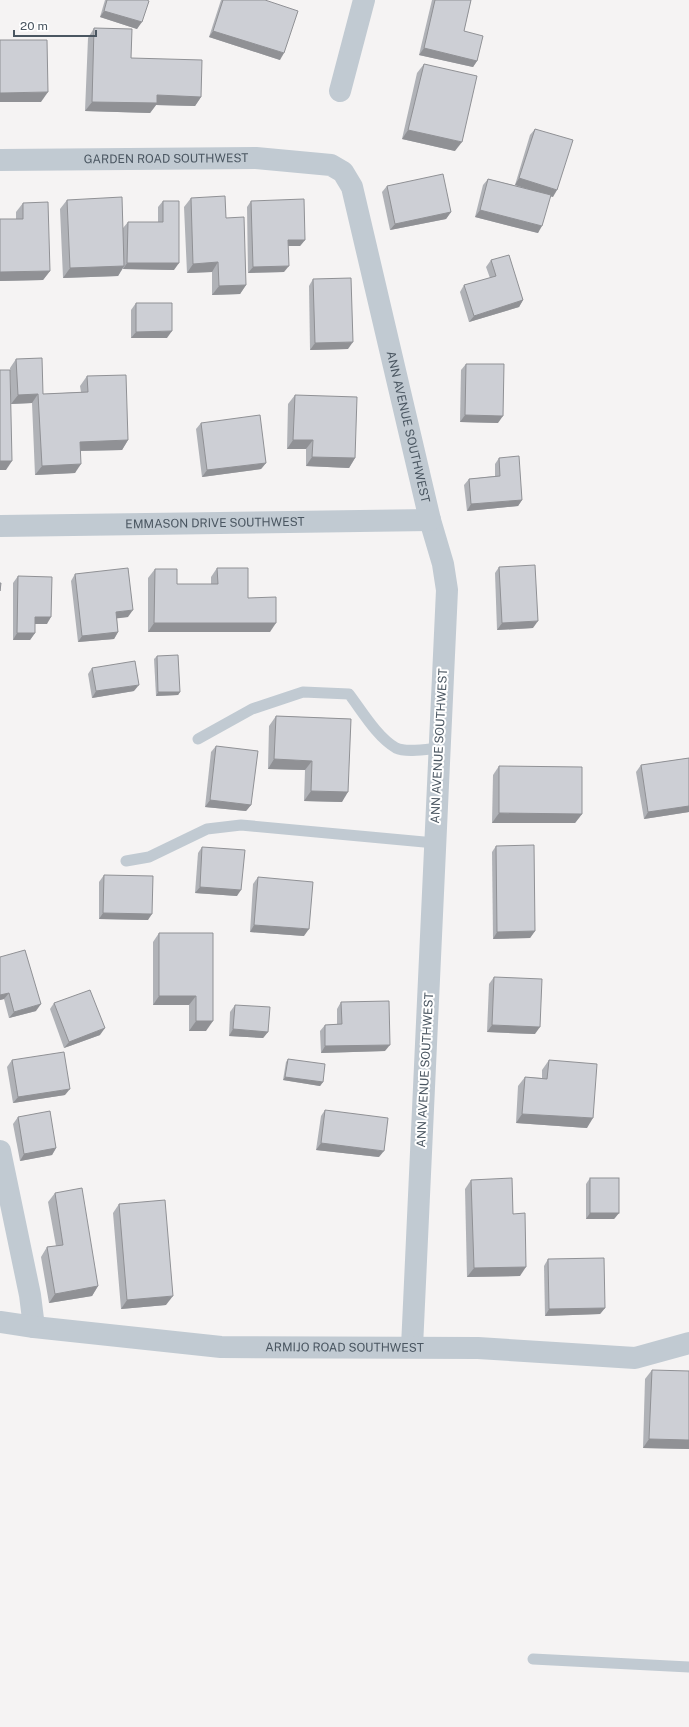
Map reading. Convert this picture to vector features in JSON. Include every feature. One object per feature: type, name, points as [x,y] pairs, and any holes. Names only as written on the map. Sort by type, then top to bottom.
[{"type":"street","points":[[340,91],[364,0]]},
{"type":"street","name":"GARDEN ROAD SOUTHWEST","points":[[0,160],[256,158],[331,165]]},
{"type":"street","name":"ANN AVENUE SOUTHWEST","points":[[331,165],[343,172],[352,187],[430,520],[443,564],[447,590],[412,1347]]},
{"type":"street","name":"EMMASON DRIVE SOUTHWEST","points":[[0,526],[430,520]]},
{"type":"street","points":[[0,1151],[30,1295],[34,1327]]},
{"type":"street","name":"ARMIJO ROAD SOUTHWEST","points":[[0,1322],[221,1347],[478,1348],[635,1358],[689,1343]]},
{"type":"lane","points":[[198,739],[252,708],[303,692],[349,694],[376,731],[396,748],[412,750],[439,748]]},
{"type":"lane","points":[[126,861],[149,857],[207,830],[241,825],[435,843]]},
{"type":"lane","points":[[533,1659],[689,1667]]},
{"type":"building","points":[[107,0],[149,1],[142,22],[104,11]]},
{"type":"building","points":[[223,0],[265,0],[298,11],[284,53],[213,31]]},
{"type":"building","points":[[435,0],[471,0],[464,31],[483,36],[477,61],[424,48]]},
{"type":"building","points":[[94,28],[132,29],[131,58],[202,60],[201,97],[157,95],[157,103],[92,102]]},
{"type":"building","points":[[0,40],[47,40],[48,92],[0,93]]},
{"type":"building","points":[[424,64],[477,76],[462,142],[408,130]]},
{"type":"building","points":[[535,129],[573,140],[557,190],[519,178]]},
{"type":"building","points":[[443,174],[451,212],[395,224],[387,186]]},
{"type":"building","points":[[488,179],[551,195],[542,226],[480,210]]},
{"type":"building","points":[[225,196],[226,218],[244,217],[246,285],[219,286],[218,262],[193,264],[191,198]]},
{"type":"building","points":[[122,197],[124,266],[70,268],[67,200]]},
{"type":"building","points":[[304,199],[305,240],[288,240],[289,266],[253,267],[251,201]]},
{"type":"building","points":[[163,201],[179,201],[179,263],[127,263],[128,222],[163,222]]},
{"type":"building","points":[[48,202],[50,271],[0,272],[0,219],[23,219],[23,203]]},
{"type":"building","points":[[509,255],[523,300],[474,316],[464,285],[496,276],[491,260]]},
{"type":"building","points":[[351,278],[353,342],[315,343],[313,279]]},
{"type":"building","points":[[136,303],[172,303],[172,331],[136,332]]},
{"type":"building","points":[[42,358],[43,394],[88,392],[87,376],[126,375],[128,440],[80,442],[81,464],[42,466],[38,394],[18,395],[16,359]]},
{"type":"building","points":[[466,364],[504,364],[503,416],[465,415]]},
{"type":"building","points":[[0,370],[10,370],[12,461],[0,461]]},
{"type":"building","points":[[295,395],[357,397],[355,458],[312,457],[313,440],[293,440]]},
{"type":"building","points":[[260,415],[266,463],[207,470],[201,423]]},
{"type":"building","points":[[519,456],[522,500],[471,504],[469,479],[500,476],[499,458]]},
{"type":"building","points":[[535,565],[538,621],[502,623],[499,567]]},
{"type":"building","points":[[128,568],[133,610],[116,612],[118,632],[82,636],[75,574]]},
{"type":"building","points":[[217,568],[248,568],[248,598],[276,597],[276,623],[154,623],[155,569],[177,569],[177,584],[218,584]]},
{"type":"building","points":[[18,576],[52,577],[51,617],[35,617],[35,633],[17,633]]},
{"type":"building","points":[[178,655],[180,692],[158,692],[157,656]]},
{"type":"building","points":[[135,661],[139,685],[96,691],[92,668]]},
{"type":"building","points":[[276,716],[351,719],[348,792],[311,791],[312,761],[274,759]]},
{"type":"building","points":[[216,746],[258,751],[251,805],[210,800]]},
{"type":"building","points":[[689,758],[689,806],[648,812],[641,765]]},
{"type":"building","points":[[499,766],[582,767],[582,814],[499,813]]},
{"type":"building","points":[[534,845],[535,931],[497,932],[496,846]]},
{"type":"building","points":[[202,847],[245,850],[241,890],[200,887]]},
{"type":"building","points":[[104,875],[153,876],[152,914],[103,913]]},
{"type":"building","points":[[258,877],[313,882],[309,929],[254,925]]},
{"type":"building","points":[[159,933],[213,933],[213,1021],[196,1021],[196,996],[159,996]]},
{"type":"building","points":[[25,950],[41,1004],[14,1012],[9,993],[0,995],[0,957]]},
{"type":"building","points":[[494,977],[542,979],[540,1027],[492,1025]]},
{"type":"building","points":[[90,990],[105,1028],[69,1042],[54,1003]]},
{"type":"building","points":[[389,1001],[390,1045],[325,1046],[325,1025],[342,1024],[341,1002]]},
{"type":"building","points":[[235,1005],[270,1007],[268,1032],[233,1029]]},
{"type":"building","points":[[64,1052],[70,1089],[18,1097],[12,1060]]},
{"type":"building","points":[[288,1059],[325,1064],[323,1082],[285,1077]]},
{"type":"building","points":[[549,1060],[597,1064],[593,1118],[522,1114],[525,1077],[547,1079]]},
{"type":"building","points":[[325,1110],[388,1118],[384,1151],[321,1143]]},
{"type":"building","points":[[50,1111],[56,1148],[24,1154],[18,1117]]},
{"type":"building","points":[[512,1178],[513,1214],[525,1213],[526,1267],[474,1268],[471,1180]]},
{"type":"building","points":[[590,1178],[619,1178],[619,1213],[590,1213]]},
{"type":"building","points":[[82,1188],[98,1286],[55,1294],[47,1247],[63,1245],[55,1193]]},
{"type":"building","points":[[165,1200],[173,1296],[127,1300],[119,1204]]},
{"type":"building","points":[[604,1258],[605,1308],[549,1309],[548,1259]]},
{"type":"building","points":[[652,1370],[689,1371],[689,1440],[649,1439]]}]
